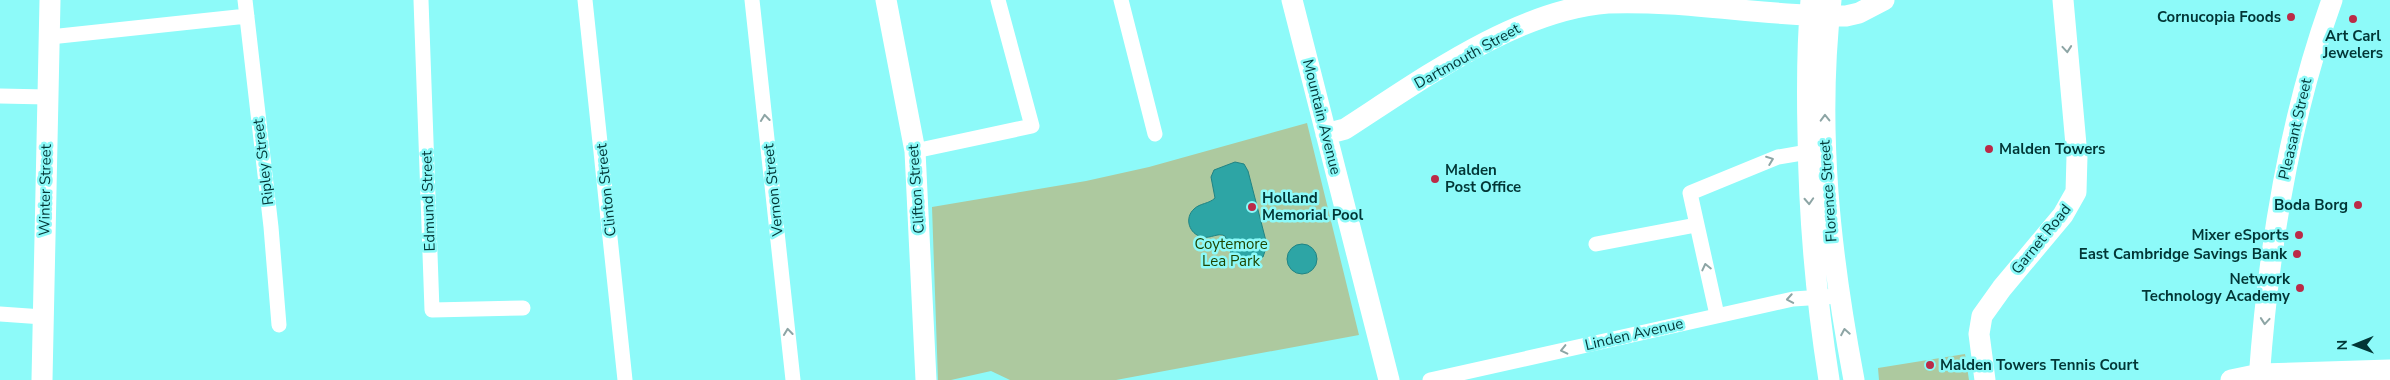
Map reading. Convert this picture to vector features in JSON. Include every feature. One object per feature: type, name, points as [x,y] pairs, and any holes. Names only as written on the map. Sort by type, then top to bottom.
[{"type":"street","name":"Winter Street","points":[[42,380],[50,0]]},
{"type":"street","name":"Ripley Street","points":[[245,0],[279,325]]},
{"type":"street","name":"Edmund Street","points":[[421,0],[432,310],[523,308]]},
{"type":"street","name":"Clinton Street","points":[[585,0],[625,380]]},
{"type":"street","name":"Clifton Street","points":[[886,0],[915,151],[926,380]]},
{"type":"street","points":[[915,151],[1032,126],[998,0]]},
{"type":"street","points":[[1121,0],[1156,134]]},
{"type":"street","name":"Mountain Avenue","points":[[1292,0],[1389,380]]},
{"type":"street","name":"Florence Street","points":[[1811,0],[1824,96],[1826,194],[1839,296],[1854,380]]},
{"type":"street","name":"Florence Street","points":[[1829,380],[1817,296],[1810,224],[1808,152],[1817,48],[1831,0]]},
{"type":"street","name":"Dartmouth Street","points":[[1326,134],[1345,129],[1444,66],[1511,29],[1556,13],[1594,4],[1668,2],[1846,16],[1866,11],[1884,0]]},
{"type":"street","name":"Garnet Road","points":[[1985,380],[1979,334],[1980,321],[1992,300],[2063,215],[2074,199],[2077,188],[2077,156],[2063,0]]},
{"type":"street","name":"Pleasant Street","points":[[2260,377],[2271,260],[2285,175],[2307,76],[2332,0]]},
{"type":"street","name":"Vernon Street","points":[[752,1],[793,380]]},
{"type":"street","points":[[50,37],[247,16]]},
{"type":"street","points":[[0,96],[47,97]]},
{"type":"street","points":[[1718,315],[1696,224],[1690,195],[1692,191],[1778,157],[1808,152]]},
{"type":"street","points":[[1596,244],[1696,224]]},
{"type":"street","name":"Linden Avenue","points":[[1430,380],[1793,298],[1839,296]]},
{"type":"street","points":[[0,314],[43,317]]},
{"type":"street","points":[[2231,380],[2390,370]]},
{"type":"green space","name":"Coytemore Lea Park","points":[[1307,123],[1359,335],[1116,380],[1010,380],[991,371],[951,380],[938,380],[932,207],[1086,181],[1149,167]]},
{"type":"green space","name":"Malden Towers Tennis Court","points":[[1965,354],[1969,380],[1879,380],[1878,368]]},
{"type":"water","points":[[1235,162],[1244,164],[1248,171],[1267,245],[1263,257],[1242,263],[1232,256],[1225,236],[1202,237],[1194,233],[1189,225],[1189,217],[1194,209],[1215,198],[1211,177],[1214,170]]},
{"type":"water","points":[[1302,244],[1313,248],[1317,259],[1313,270],[1302,274],[1291,270],[1287,259],[1291,248]]},
{"type":"place","name":"Cornucopia Foods","points":[[2291,17]]},
{"type":"place","name":"Art Carl Jewelers","points":[[2353,19]]},
{"type":"place","name":"Malden Towers","points":[[1989,149]]},
{"type":"place","name":"Malden Post Office","points":[[1435,179]]},
{"type":"place","name":"Boda Borg","points":[[2358,205]]},
{"type":"place","name":"Holland Memorial Pool","points":[[1252,207]]},
{"type":"place","name":"Mixer eSports","points":[[2299,235]]},
{"type":"place","name":"East Cambridge Savings Bank","points":[[2297,254]]},
{"type":"place","name":"Network Technology Academy","points":[[2300,288]]},
{"type":"place","name":"Malden Towers Tennis Court","points":[[1930,365]]}]
